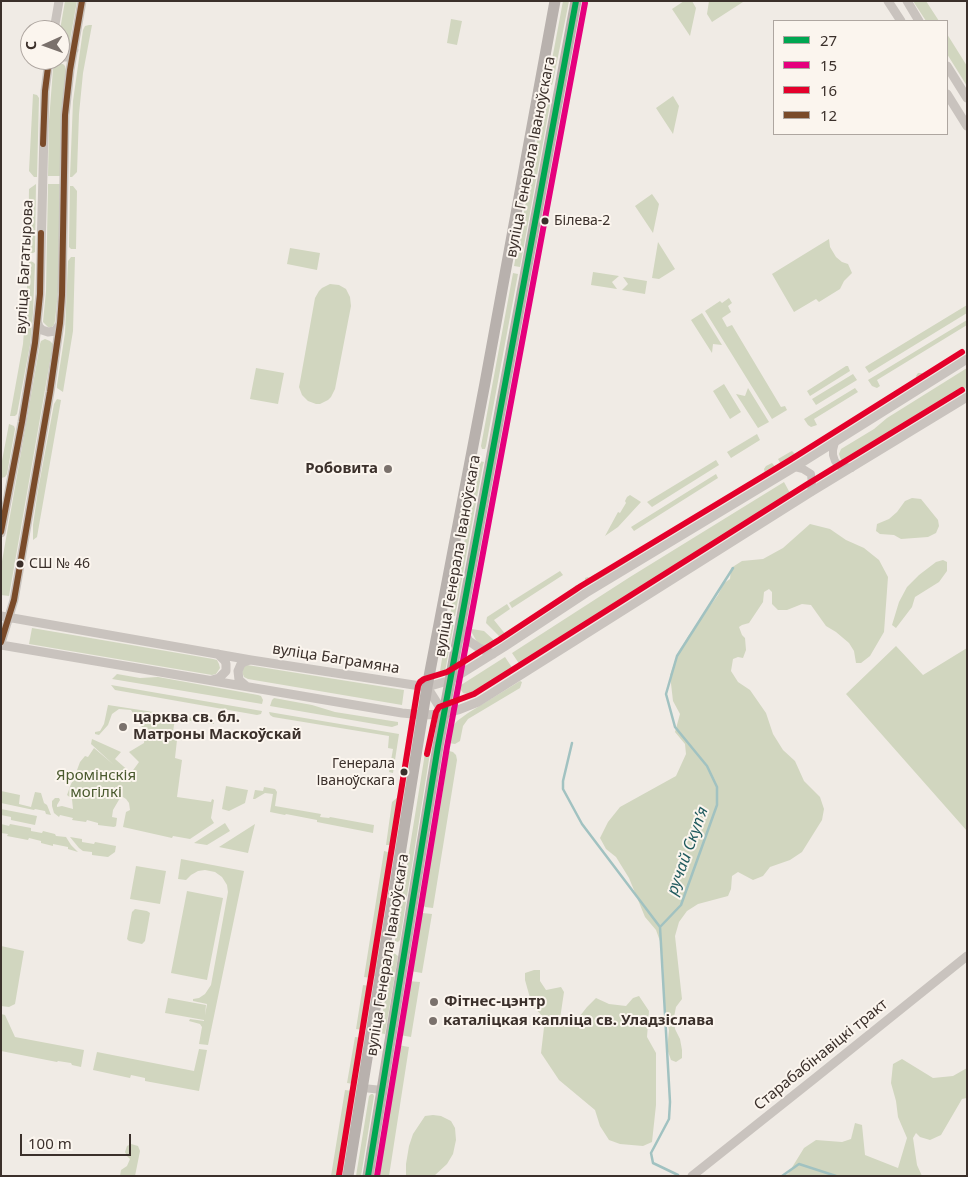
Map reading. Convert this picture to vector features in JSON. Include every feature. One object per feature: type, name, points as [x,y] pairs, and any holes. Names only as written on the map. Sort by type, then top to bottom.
[{"type":"main road","name":"вуліца Генерала Іваноўскага","points":[[348,1176],[427,687],[555,1]]},
{"type":"main road","name":"вуліца Генерала Іваноўскага","points":[[368,1176],[444,714],[576,1]]},
{"type":"main road","points":[[541,79],[543,84],[550,89],[556,88],[561,83]]},
{"type":"main road","points":[[537,100],[543,94],[549,93],[554,96],[557,104]]},
{"type":"main road","points":[[473,442],[476,449],[480,452],[488,452],[493,446]]},
{"type":"main road","points":[[469,463],[473,458],[479,456],[488,462],[489,467]]},
{"type":"main road","points":[[388,936],[391,943],[396,946],[403,944],[407,938]]},
{"type":"main road","points":[[384,955],[388,951],[396,950],[404,958]]},
{"type":"street","points":[[56,20],[59,1]]},
{"type":"street","points":[[82,1],[70,70],[65,115],[60,323],[14,600],[5,617],[1,644],[402,713],[444,714],[478,702],[811,492],[967,397]]},
{"type":"street","points":[[888,1],[900,20]]},
{"type":"street","points":[[907,1],[918,20]]},
{"type":"street","points":[[70,55],[74,50]]},
{"type":"street","points":[[948,68],[967,98]]},
{"type":"street","name":"вуліца Багатырова","points":[[1,533],[35,343],[40,294],[45,91],[48,70]]},
{"type":"street","points":[[948,96],[967,126]]},
{"type":"street","points":[[37,321],[42,330],[48,332],[57,329],[60,323]]},
{"type":"street","points":[[35,343],[42,337],[48,336],[55,340],[57,346]]},
{"type":"street","name":"вуліца Баграмяна","points":[[5,617],[251,660],[427,687],[451,680],[586,593],[835,442],[967,359]]},
{"type":"street","points":[[835,442],[833,450],[835,461],[839,466],[851,468]]},
{"type":"street","points":[[794,467],[804,469],[811,474],[811,492]]},
{"type":"street","points":[[460,627],[469,641],[493,654]]},
{"type":"street","points":[[210,680],[220,678],[224,674],[226,667],[223,658],[213,653]]},
{"type":"street","points":[[247,686],[239,680],[238,671],[241,664],[251,660]]},
{"type":"street","points":[[427,687],[444,714]]},
{"type":"street","name":"Старабабінавіцкі тракт","points":[[692,1176],[967,956]]},
{"type":"street","points":[[363,1088],[382,1090]]},
{"type":"green space","points":[[65,1],[77,1],[70,39],[70,20],[62,20]]},
{"type":"green space","points":[[563,1],[569,1],[553,82],[550,85],[548,81]]},
{"type":"green space","points":[[684,1],[692,1],[696,8],[690,36],[672,9]]},
{"type":"green space","points":[[709,1],[743,2],[712,22],[707,14]]},
{"type":"green space","points":[[913,1],[926,1],[938,20],[925,20]]},
{"type":"green space","points":[[451,19],[462,21],[457,45],[447,43]]},
{"type":"green space","points":[[92,25],[83,73],[79,114],[77,172],[70,177],[73,101],[83,30],[85,26]]},
{"type":"green space","points":[[948,36],[967,66],[967,86],[948,56]]},
{"type":"green space","points":[[53,70],[66,70],[60,176],[48,176],[49,121]]},
{"type":"green space","points":[[33,94],[39,98],[37,177],[34,177],[29,171]]},
{"type":"green space","points":[[673,96],[679,106],[673,134],[656,108]]},
{"type":"green space","points":[[545,98],[551,99],[520,267],[514,266]]},
{"type":"green space","points":[[36,184],[35,252],[28,253],[29,189]]},
{"type":"green space","points":[[48,184],[60,184],[58,292],[55,321],[52,327],[48,327],[43,322],[46,291]]},
{"type":"green space","points":[[70,186],[73,186],[77,191],[76,249],[69,247]]},
{"type":"green space","points":[[652,194],[659,204],[653,233],[635,206]]},
{"type":"green space","points":[[829,239],[830,247],[836,257],[848,264],[852,273],[844,281],[840,289],[819,302],[816,299],[794,312],[772,274]]},
{"type":"green space","points":[[658,242],[675,269],[659,279],[652,278]]},
{"type":"green space","points":[[290,248],[320,253],[317,270],[287,264]]},
{"type":"green space","points":[[71,257],[75,257],[73,331],[63,392],[57,388],[57,385],[65,333],[68,261]]},
{"type":"green space","points":[[29,261],[35,264],[30,345],[17,414],[10,416],[23,344]]},
{"type":"green space","points":[[593,272],[619,276],[612,282],[617,289],[591,285]]},
{"type":"green space","points":[[513,273],[518,274],[486,446],[485,449],[482,449],[481,446]]},
{"type":"green space","points":[[623,277],[647,281],[645,294],[622,290],[628,284]]},
{"type":"green space","points":[[330,284],[339,285],[346,289],[350,297],[351,306],[335,389],[328,400],[316,404],[308,401],[302,395],[299,387],[315,298],[322,288]]},
{"type":"green space","points":[[729,298],[732,303],[728,306],[731,312],[722,318],[727,327],[732,325],[781,407],[785,406],[787,410],[772,419],[705,311],[720,301],[722,303]]},
{"type":"green space","points":[[967,305],[967,313],[869,373],[865,367]]},
{"type":"green space","points":[[702,313],[722,345],[713,344],[712,353],[691,320]]},
{"type":"green space","points":[[967,320],[967,325],[877,380],[880,386],[877,388],[872,386],[868,380]]},
{"type":"green space","points":[[45,339],[53,344],[9,596],[1,595],[1,567],[40,344]]},
{"type":"green space","points":[[848,366],[850,371],[810,396],[807,391]]},
{"type":"green space","points":[[256,368],[284,373],[278,404],[250,399]]},
{"type":"green space","points":[[967,368],[967,387],[849,460],[841,460],[839,454],[841,449]]},
{"type":"green space","points":[[918,373],[922,373],[922,380],[782,466],[778,459],[792,451],[796,455],[918,380],[916,376]]},
{"type":"green space","points":[[853,374],[857,380],[816,405],[812,399]]},
{"type":"green space","points":[[724,384],[741,412],[730,419],[713,391]]},
{"type":"green space","points":[[748,388],[769,422],[758,428],[736,394],[745,396]]},
{"type":"green space","points":[[855,388],[858,392],[814,419],[817,425],[811,427],[808,425],[804,419]]},
{"type":"green space","points":[[57,399],[61,400],[37,537],[33,540],[38,490],[54,404]]},
{"type":"green space","points":[[9,424],[14,426],[15,429],[7,474],[1,478],[1,466]]},
{"type":"green space","points":[[757,434],[760,440],[731,458],[727,452]]},
{"type":"green space","points":[[716,460],[719,465],[652,507],[647,502]]},
{"type":"green space","points":[[480,461],[484,462],[455,616],[450,615]]},
{"type":"green space","points":[[772,463],[777,469],[598,580],[589,584],[585,582],[585,578],[595,574],[598,578],[765,474],[764,469]]},
{"type":"green space","points":[[716,474],[718,478],[634,531],[631,527]]},
{"type":"green space","points":[[784,482],[790,493],[745,524],[520,665],[512,653],[630,577]]},
{"type":"green space","points":[[630,495],[641,502],[618,527],[605,536],[618,512],[620,513],[626,503],[627,497]]},
{"type":"green space","points":[[912,498],[921,499],[938,520],[939,526],[936,533],[928,537],[901,539],[894,535],[880,534],[876,531],[877,524],[889,519],[905,501]]},
{"type":"green space","points":[[810,524],[830,529],[846,540],[864,548],[879,560],[888,577],[884,632],[870,656],[861,663],[856,663],[854,651],[849,643],[826,626],[811,605],[802,604],[787,610],[778,610],[772,604],[772,592],[769,589],[764,592],[763,602],[749,623],[739,627],[745,638],[746,650],[743,658],[733,659],[731,671],[738,682],[750,690],[766,713],[773,734],[783,750],[795,761],[804,781],[820,797],[824,809],[822,820],[802,852],[790,860],[770,867],[763,876],[753,880],[738,872],[732,876],[731,889],[728,896],[698,904],[687,911],[679,922],[675,936],[682,999],[676,1007],[674,1017],[675,1029],[680,1039],[682,1058],[676,1062],[671,1060],[667,1049],[669,1030],[664,998],[661,944],[656,930],[645,917],[629,878],[616,857],[606,849],[600,838],[608,822],[620,807],[676,776],[686,754],[685,744],[675,732],[680,714],[673,701],[670,675],[677,655],[689,635],[718,595],[724,583],[730,579],[731,568],[742,561],[763,559],[783,548]]},
{"type":"green space","points":[[943,560],[947,562],[947,571],[939,582],[915,597],[912,607],[896,628],[892,625],[899,602],[907,587],[936,562]]},
{"type":"green space","points":[[560,571],[563,575],[512,608],[509,603]]},
{"type":"green space","points":[[576,585],[580,587],[578,592],[503,640],[486,623],[487,617],[507,604],[510,609],[494,620],[506,635],[573,592],[573,588]]},
{"type":"green space","points":[[448,623],[454,623],[445,672],[441,673],[440,671]]},
{"type":"green space","points":[[32,628],[213,659],[217,660],[220,668],[216,674],[212,675],[29,644]]},
{"type":"green space","points":[[472,629],[484,631],[498,644],[491,647],[481,645],[477,642]]},
{"type":"green space","points":[[896,646],[923,675],[967,648],[967,831],[846,694]]},
{"type":"green space","points":[[505,657],[513,669],[471,695],[463,693],[461,685]]},
{"type":"green space","points":[[244,666],[404,690],[402,705],[248,679],[244,677],[242,672]]},
{"type":"green space","points":[[117,674],[140,678],[158,677],[258,695],[263,700],[262,704],[112,679]]},
{"type":"green space","points":[[520,681],[522,682],[520,688],[468,719],[463,726],[460,741],[455,744],[449,743],[453,726],[457,721]]},
{"type":"green space","points":[[111,685],[262,711],[261,714],[257,715],[115,690]]},
{"type":"green space","points":[[274,698],[312,705],[335,712],[398,722],[398,725],[392,727],[270,706]]},
{"type":"green space","name":"Яромінскія могілкі","points":[[108,705],[212,721],[214,719],[214,724],[175,719],[172,738],[177,740],[175,758],[182,760],[177,797],[211,802],[212,799],[214,800],[211,818],[214,823],[190,839],[173,836],[172,838],[123,827],[126,812],[130,810],[129,803],[123,797],[120,798],[113,810],[112,817],[117,818],[116,826],[114,827],[98,825],[98,823],[87,820],[86,822],[72,820],[73,818],[60,815],[59,817],[54,813],[52,801],[55,798],[60,800],[57,807],[62,806],[73,809],[72,799],[67,795],[77,774],[80,762],[85,756],[88,757],[94,748],[114,765],[91,744],[92,739],[121,752],[115,759],[131,773],[139,762],[129,752],[144,743],[145,732],[131,710],[119,709],[112,714],[108,725],[99,735],[95,734],[95,732],[100,731],[104,724]]},
{"type":"green space","points":[[269,712],[399,734],[393,773],[389,772],[393,749],[388,748],[389,736],[273,717]]},
{"type":"green space","points":[[426,747],[431,747],[400,940],[398,942],[395,939]]},
{"type":"green space","points":[[449,751],[456,755],[457,760],[433,908],[425,907],[421,903],[431,841],[439,815]]},
{"type":"green space","points":[[226,786],[248,790],[245,803],[229,811],[222,809]]},
{"type":"green space","points":[[264,787],[275,789],[277,792],[275,806],[321,814],[320,817],[374,825],[373,833],[317,822],[317,820],[270,812],[273,794],[265,793],[253,799],[255,790],[263,791]]},
{"type":"green space","points":[[1,791],[20,795],[19,804],[31,807],[35,792],[41,793],[51,815],[46,814],[45,811],[1,803]]},
{"type":"green space","points":[[398,797],[400,798],[393,842],[386,845],[392,802]]},
{"type":"green space","points":[[1,809],[37,816],[35,825],[11,820],[11,817],[1,815]]},
{"type":"green space","points":[[225,823],[230,831],[207,845],[194,843]]},
{"type":"green space","points":[[1,824],[31,828],[31,831],[42,833],[43,831],[55,834],[56,836],[66,837],[78,852],[68,849],[68,847],[53,844],[53,846],[29,838],[28,840],[7,836],[8,834],[1,833]]},
{"type":"green space","points":[[255,824],[248,853],[219,847]]},
{"type":"green space","points":[[70,837],[82,839],[82,842],[94,844],[95,842],[116,846],[115,852],[108,857],[92,855],[92,852],[83,851],[79,848]]},
{"type":"green space","points":[[384,851],[388,852],[391,856],[375,976],[371,978],[364,977]]},
{"type":"green space","points":[[181,859],[244,871],[208,1045],[199,1044],[202,1027],[200,1024],[189,1021],[190,1019],[204,1020],[165,1013],[168,998],[206,1005],[205,1015],[207,1004],[193,1001],[193,999],[205,994],[211,985],[228,892],[227,885],[222,877],[215,872],[205,870],[198,871],[186,880],[178,879]]},
{"type":"green space","points":[[136,866],[166,871],[160,904],[130,899]]},
{"type":"green space","points":[[187,891],[223,898],[207,980],[171,973]]},
{"type":"green space","points":[[135,909],[150,913],[145,941],[142,944],[127,939],[132,912]]},
{"type":"green space","points":[[423,913],[432,914],[422,973],[410,971],[419,916]]},
{"type":"green space","points":[[1,946],[24,951],[15,1004],[9,1007],[1,1006]]},
{"type":"green space","points":[[394,953],[398,956],[385,1034],[379,1033]]},
{"type":"green space","points":[[540,970],[540,981],[546,990],[561,987],[564,992],[560,1019],[565,1022],[576,1021],[596,998],[609,1004],[626,1006],[633,998],[639,996],[649,1011],[647,1037],[656,1053],[656,1105],[652,1142],[643,1146],[620,1144],[609,1140],[600,1126],[595,1110],[559,1080],[541,1053],[545,1019],[532,1005],[525,980],[525,973]]},
{"type":"green space","points":[[408,981],[420,982],[411,1037],[400,1035]]},
{"type":"green space","points":[[363,985],[369,986],[371,989],[365,1030],[356,1029]]},
{"type":"green space","points":[[1,1014],[5,1015],[15,1037],[84,1050],[81,1067],[71,1063],[1,1051]]},
{"type":"green space","points":[[355,1037],[363,1038],[357,1080],[354,1084],[347,1083]]},
{"type":"green space","points":[[398,1045],[409,1047],[389,1176],[376,1176]]},
{"type":"green space","points":[[199,1049],[207,1050],[199,1091],[145,1081],[145,1078],[131,1075],[130,1078],[93,1070],[97,1052],[194,1071]]},
{"type":"green space","points":[[902,1059],[933,1078],[953,1076],[967,1068],[967,1098],[962,1099],[941,1135],[930,1140],[920,1137],[916,1133],[913,1138],[917,1165],[922,1176],[781,1176],[788,1174],[804,1148],[816,1140],[842,1142],[851,1139],[855,1123],[862,1125],[865,1155],[898,1168],[907,1138],[898,1117],[891,1083],[893,1064]]},
{"type":"green space","points":[[345,1090],[352,1091],[354,1095],[341,1176],[331,1176]]},
{"type":"green space","points":[[371,1094],[374,1096],[361,1176],[356,1176],[369,1096]]},
{"type":"green space","points":[[425,1116],[441,1116],[451,1121],[455,1128],[456,1140],[453,1154],[447,1164],[434,1176],[406,1176],[409,1146],[413,1134]]},
{"type":"green space","points":[[131,1144],[138,1146],[140,1151],[135,1176],[120,1176],[121,1170],[127,1166],[130,1159],[125,1152],[127,1146]]},
{"type":"waterway","name":"ручай Скупʼя","points":[[678,1175],[653,1163],[651,1153],[669,1119],[670,1102],[660,927],[681,905],[717,805],[717,787],[707,766],[675,727],[666,694],[677,656],[733,568]]},
{"type":"waterway","points":[[572,743],[563,781],[563,789],[582,824],[660,927]]},
{"type":"waterway","name":"ручай Скупʼя","points":[[782,1176],[799,1164],[836,1176]]},
{"type":"transit line","name":"12","points":[[1,642],[14,600],[60,323],[65,115],[70,70],[82,1]]},
{"type":"transit line","name":"27","points":[[368,1176],[438,746],[576,1]]},
{"type":"transit line","name":"15","points":[[377,1176],[447,747],[585,3]]},
{"type":"transit line","name":"12","points":[[43,144],[48,70]]},
{"type":"transit line","name":"12","points":[[1,532],[35,343],[40,294],[41,233]]},
{"type":"transit line","name":"16","points":[[339,1175],[420,682],[447,672],[581,586],[790,460],[962,352]]},
{"type":"transit line","name":"16","points":[[427,754],[436,712],[439,707],[474,694],[806,485],[962,390]]},
{"type":"place","name":"Білева-2","points":[[545,221]]},
{"type":"place","name":"Робовита","points":[[388,469]]},
{"type":"place","name":"СШ № 46","points":[[20,564]]},
{"type":"place","name":"царква св. бл. Матроны Маскоўскай","points":[[123,727]]},
{"type":"place","name":"Генерала Іваноўскага","points":[[404,772]]},
{"type":"place","name":"Фітнес-цэнтр","points":[[434,1002]]},
{"type":"place","name":"каталіцкая капліца св. Уладзіслава","points":[[433,1021]]}]
